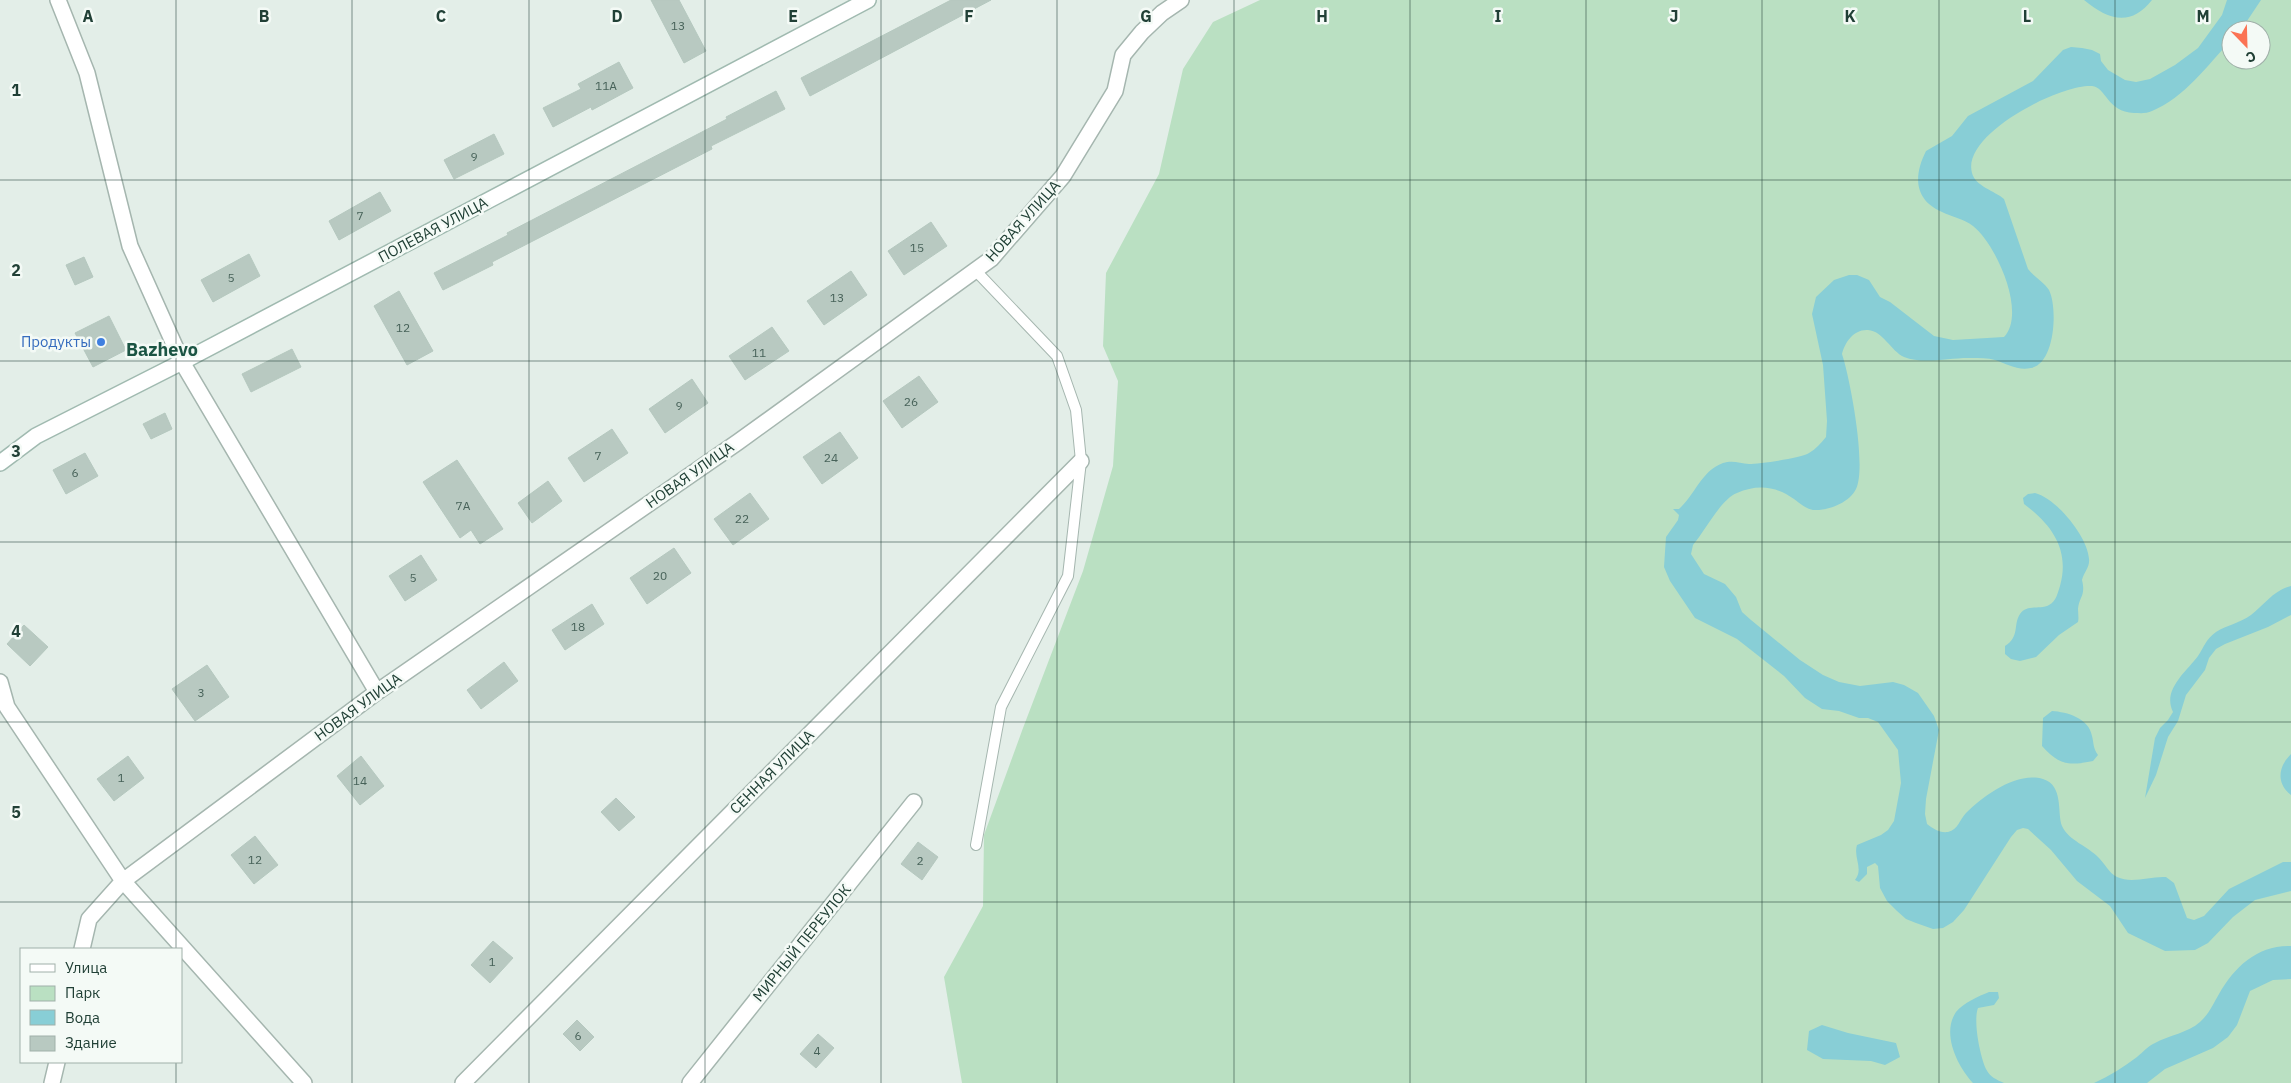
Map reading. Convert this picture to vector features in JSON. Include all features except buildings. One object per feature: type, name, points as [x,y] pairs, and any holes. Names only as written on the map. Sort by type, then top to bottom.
[{"type":"street","points":[[58,0],[87,73],[130,246],[182,362],[377,692]]},
{"type":"street","name":"ПОЛЕВАЯ УЛИЦА","points":[[0,462],[36,436],[182,362],[868,0]]},
{"type":"street","name":"НОВАЯ УЛИЦА","points":[[82,948],[89,919],[123,881],[377,692],[738,442],[991,259],[1063,176],[1115,91],[1124,55],[1142,32],[1162,13],[1181,0]]},
{"type":"street","name":"СЕННАЯ УЛИЦА","points":[[463,1083],[1081,462]]},
{"type":"street","points":[[0,682],[7,707],[123,881],[304,1083]]},
{"type":"street","name":"МИРНЫЙ ПЕРЕУЛОК","points":[[690,1083],[914,802]]},
{"type":"street","points":[[52,1083],[57,1063]]},
{"type":"lane","points":[[975,270],[1056,356],[1076,410],[1081,462],[1068,576],[1001,707],[976,845]]},
{"type":"green space","points":[[1260,0],[2291,0],[2291,1083],[962,1083],[944,977],[983,906],[984,835],[1083,571],[1113,466],[1118,381],[1103,346],[1106,273],[1159,174],[1183,69],[1213,22]]},
{"type":"water","points":[[2084,0],[2152,0],[2144,9],[2136,14],[2119,18],[2102,12]]},
{"type":"water","points":[[2227,0],[2261,0],[2248,20],[2221,20],[2221,51],[2185,89],[2164,105],[2145,113],[2125,112],[2113,104],[2097,87],[2077,88],[2058,93],[2016,114],[1997,128],[1982,143],[1973,158],[1972,173],[1974,178],[1981,185],[2004,199],[2028,269],[2047,287],[2052,298],[2054,322],[2050,346],[2039,364],[2031,368],[2022,369],[1986,358],[1929,361],[1912,359],[1899,354],[1883,337],[1873,331],[1863,330],[1854,334],[1845,345],[1842,354],[1853,401],[1859,443],[1859,478],[1853,494],[1838,505],[1813,510],[1803,506],[1780,491],[1766,488],[1744,490],[1731,496],[1725,502],[1693,545],[1691,554],[1704,574],[1725,584],[1736,597],[1742,612],[1800,660],[1823,675],[1839,682],[1860,686],[1893,682],[1904,685],[1918,693],[1934,716],[1939,730],[1925,814],[1927,824],[1934,829],[1942,832],[1951,831],[1957,827],[1966,813],[1982,799],[2001,787],[2022,779],[2033,777],[2043,779],[2050,782],[2057,793],[2062,826],[2069,836],[2095,854],[2117,877],[2135,880],[2166,877],[2174,883],[2187,918],[2194,920],[2204,916],[2229,889],[2283,862],[2291,862],[2291,891],[2255,900],[2233,917],[2208,943],[2195,950],[2165,951],[2128,933],[2110,906],[2077,881],[2051,850],[2028,829],[2023,828],[2017,830],[2011,837],[1964,910],[1953,922],[1943,928],[1933,929],[1906,919],[1887,901],[1880,888],[1878,866],[1875,863],[1867,867],[1867,874],[1859,882],[1855,880],[1859,872],[1856,854],[1857,845],[1881,835],[1888,830],[1894,821],[1901,783],[1898,750],[1878,722],[1839,711],[1822,709],[1805,698],[1784,676],[1737,639],[1695,618],[1670,581],[1664,567],[1666,537],[1678,520],[1679,515],[1673,509],[1679,509],[1704,477],[1715,467],[1723,463],[1754,464],[1798,457],[1812,451],[1826,437],[1827,421],[1823,365],[1812,314],[1816,297],[1834,280],[1849,275],[1857,275],[1869,280],[1880,297],[1890,302],[1934,336],[1953,340],[2004,337],[2010,326],[2012,312],[2006,279],[1991,248],[1982,235],[1966,222],[1932,207],[1921,193],[1918,177],[1926,151],[1952,136],[1968,116],[2033,81],[2063,50],[2071,47],[2092,50],[2100,54],[2101,61],[2108,70],[2125,80],[2136,82],[2150,79],[2175,65],[2198,48],[2222,15]]},
{"type":"water","points":[[2035,493],[2052,502],[2070,520],[2083,540],[2089,562],[2082,580],[2083,590],[2078,609],[2078,622],[2059,635],[2036,657],[2020,661],[2011,659],[2005,654],[2005,646],[2013,639],[2018,618],[2026,609],[2045,606],[2053,602],[2060,586],[2062,573],[2063,561],[2056,539],[2043,521],[2024,504],[2023,498],[2028,494]]},
{"type":"water","points":[[2291,586],[2291,615],[2268,627],[2225,644],[2216,649],[2209,658],[2205,670],[2186,695],[2178,721],[2168,737],[2156,775],[2145,798],[2155,738],[2160,728],[2173,712],[2170,704],[2171,696],[2177,682],[2198,656],[2207,640],[2220,630],[2247,618],[2274,594]]},
{"type":"water","points":[[2052,711],[2076,717],[2087,725],[2098,755],[2093,761],[2065,762],[2054,757],[2042,746],[2043,718]]},
{"type":"water","points":[[2291,754],[2291,795],[2283,785],[2280,775],[2283,764]]},
{"type":"water","points":[[2291,946],[2291,979],[2273,980],[2250,991],[2237,1025],[2228,1037],[2213,1048],[2165,1069],[2147,1083],[2094,1083],[2127,1064],[2152,1044],[2190,1029],[2200,1022],[2232,975],[2249,959],[2268,949]]},
{"type":"water","points":[[1989,992],[1998,992],[1999,998],[1994,1005],[1978,1008],[1976,1021],[1978,1038],[1986,1069],[1992,1076],[2004,1083],[1973,1083],[1962,1068],[1953,1050],[1950,1030],[1956,1012],[1976,998]]},
{"type":"water","points":[[1822,1025],[1848,1033],[1896,1043],[1900,1057],[1885,1065],[1871,1061],[1823,1059],[1807,1050],[1809,1031]]},
{"type":"place","name":"Продукты","points":[[101,342]]},
{"type":"district","name":"Bazhevo","points":[[162,350]]}]
